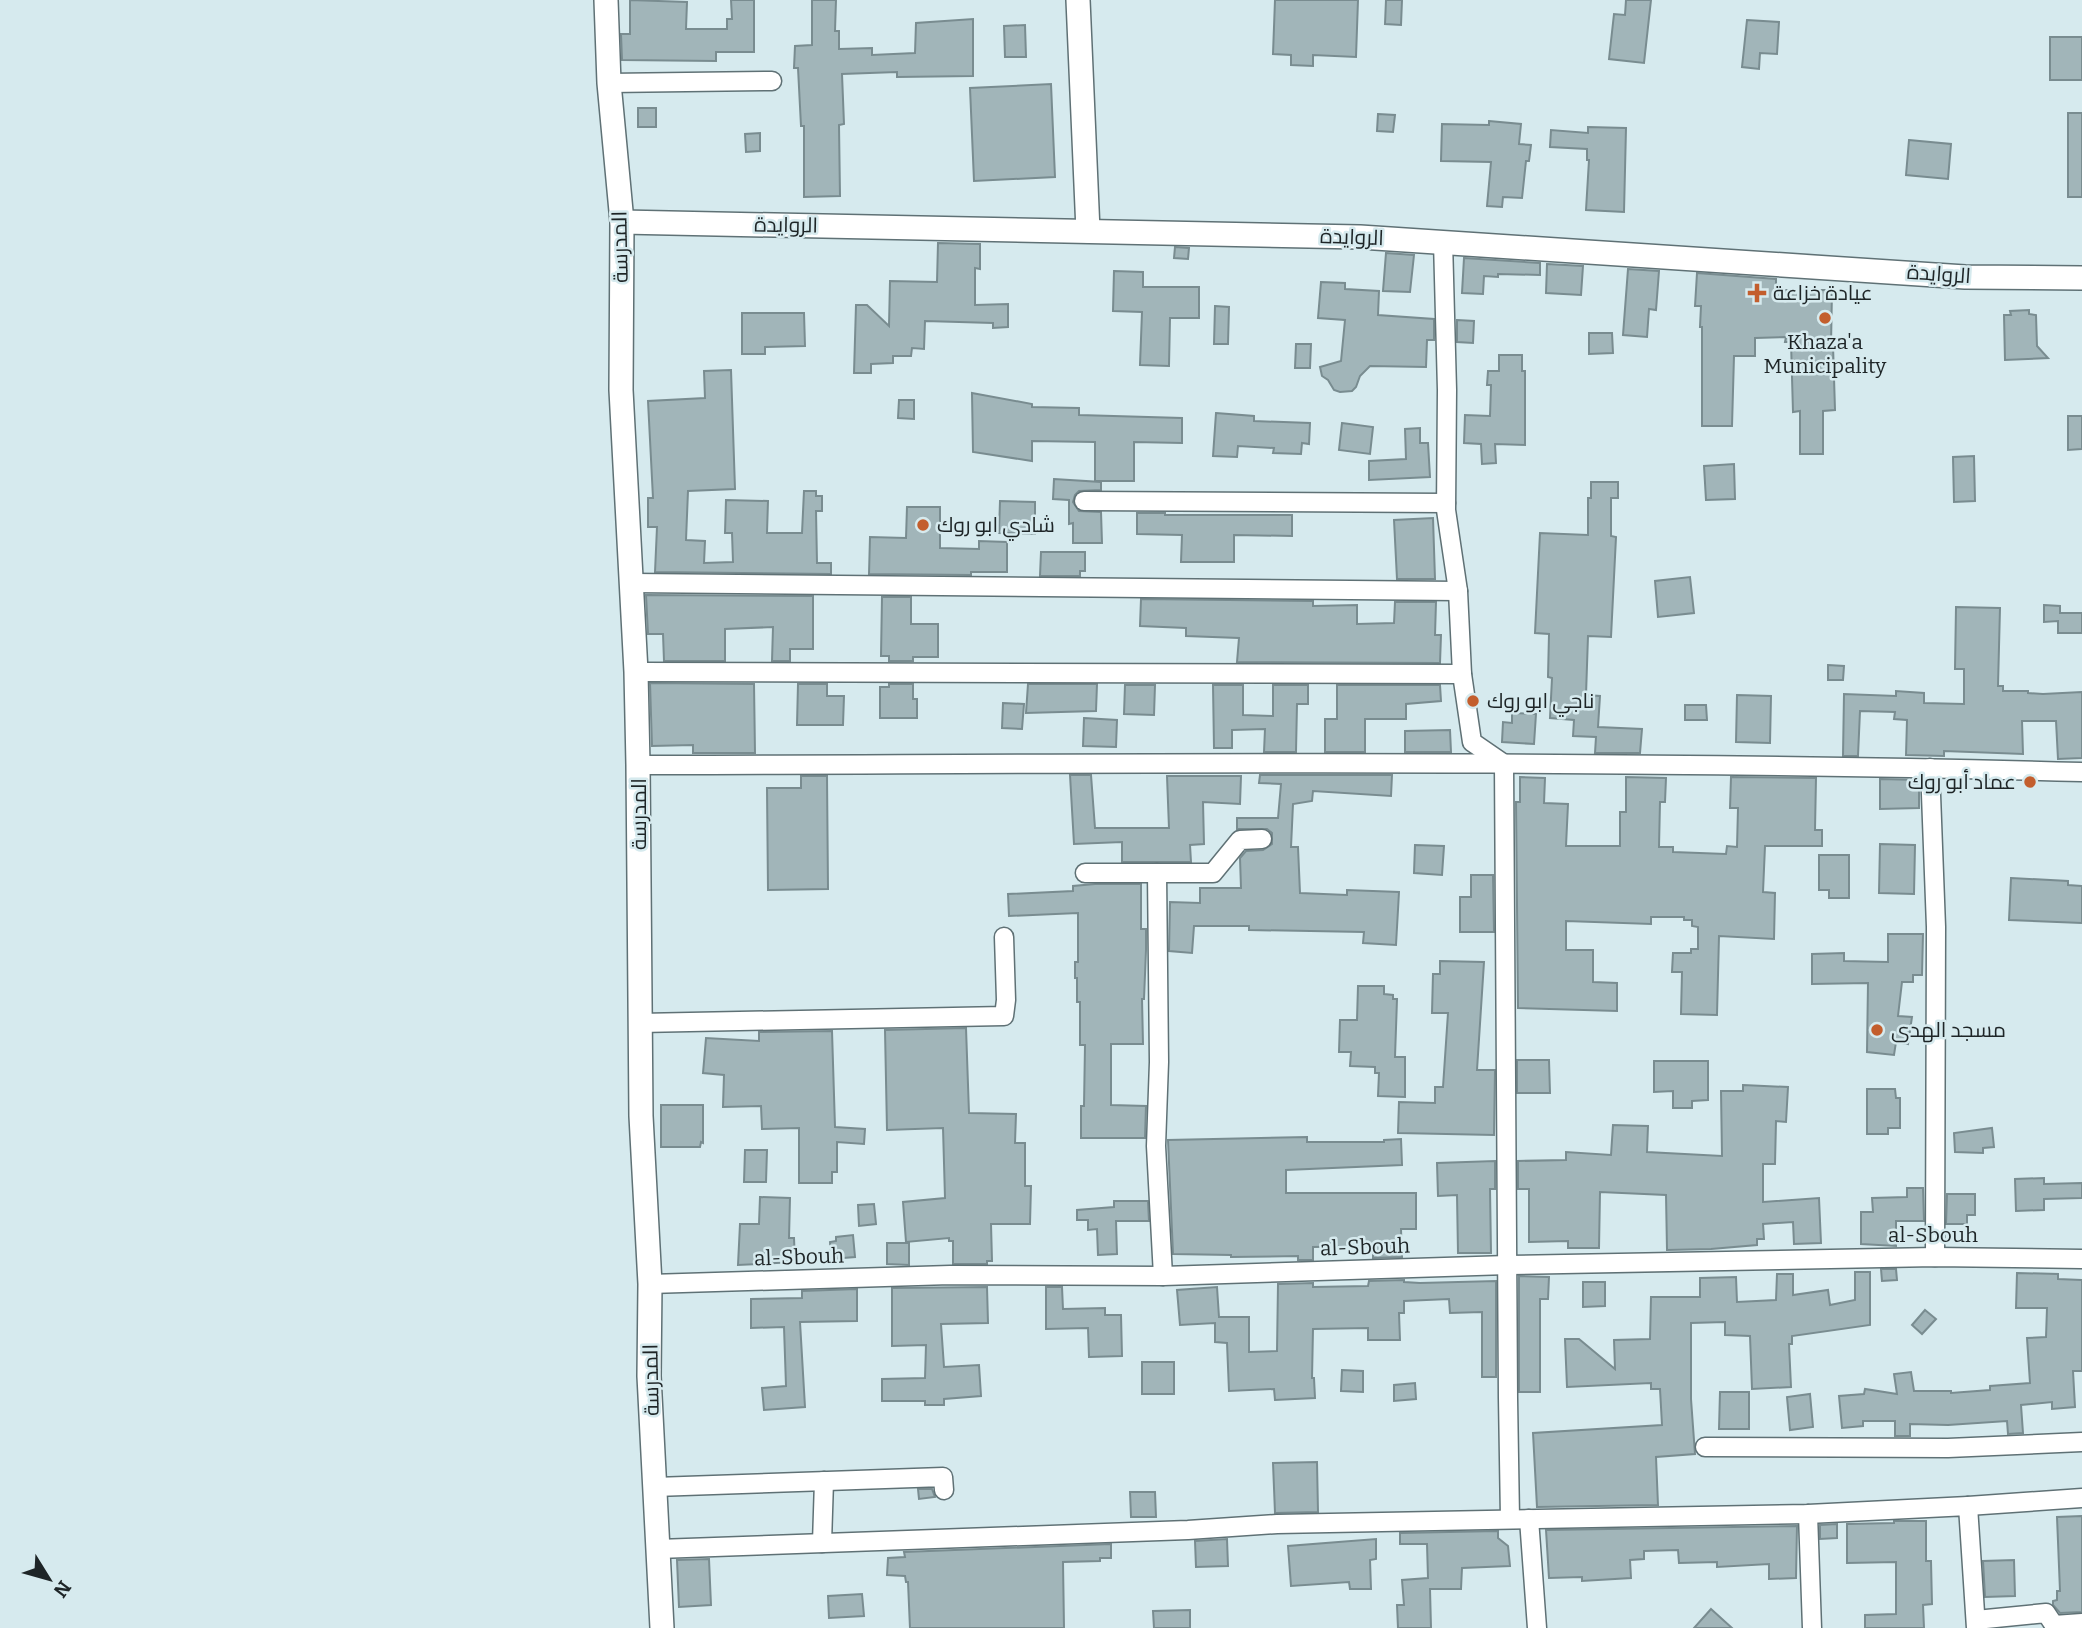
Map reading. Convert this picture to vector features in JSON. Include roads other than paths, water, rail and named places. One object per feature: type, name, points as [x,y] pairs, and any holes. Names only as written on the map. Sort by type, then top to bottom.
[{"type":"street","name":"المدرسة","points":[[606,0],[609,83],[622,222],[621,390],[636,672],[641,1116],[650,1284],[649,1376],[662,1628]]},
{"type":"street","points":[[1078,0],[1088,231]]},
{"type":"street","points":[[609,83],[772,80]]},
{"type":"street","name":"الروايدة","points":[[622,222],[1360,237],[1965,277],[2082,278]]},
{"type":"street","points":[[1443,241],[1447,390],[1446,503],[1458,592],[1462,674],[1472,742],[1504,764]]},
{"type":"street","points":[[1084,501],[1446,503]]},
{"type":"street","points":[[632,583],[1458,592]]},
{"type":"street","points":[[636,672],[1462,674]]},
{"type":"street","points":[[1504,764],[1508,1265],[1520,1519],[1537,1628]]},
{"type":"street","points":[[638,765],[1504,764],[2082,772]]},
{"type":"street","points":[[1930,768],[1936,927],[1935,1257]]},
{"type":"street","points":[[1085,873],[1213,873],[1240,840],[1262,839]]},
{"type":"street","points":[[1157,873],[1159,1062],[1156,1146],[1163,1276]]},
{"type":"street","points":[[640,1023],[1004,1016],[1004,937]]},
{"type":"street","name":"al-Sbouh","points":[[650,1284],[950,1275],[1163,1276],[1508,1265],[1935,1257],[2082,1259]]},
{"type":"street","points":[[1705,1447],[1948,1448],[2082,1442]]},
{"type":"street","points":[[655,1487],[943,1477],[944,1490]]},
{"type":"street","points":[[822,1543],[824,1481]]},
{"type":"street","points":[[658,1549],[1188,1530],[1277,1524],[1808,1514],[2082,1498]]},
{"type":"street","points":[[1968,1506],[1976,1624],[2046,1613],[2054,1625],[2082,1623]]},
{"type":"street","points":[[1808,1514],[1812,1628]]},
{"type":"place","name":"عيادة خزاعة","points":[[1757,293]]},
{"type":"place","name":"Khaza'a Municipality","points":[[1825,318]]},
{"type":"place","name":"شادي ابو روك","points":[[923,525]]},
{"type":"place","name":"ناجي ابو روك","points":[[1473,701]]},
{"type":"place","name":"عماد أبو روك","points":[[2030,782]]},
{"type":"place","name":"مسجد الهدى","points":[[1877,1030]]}]
